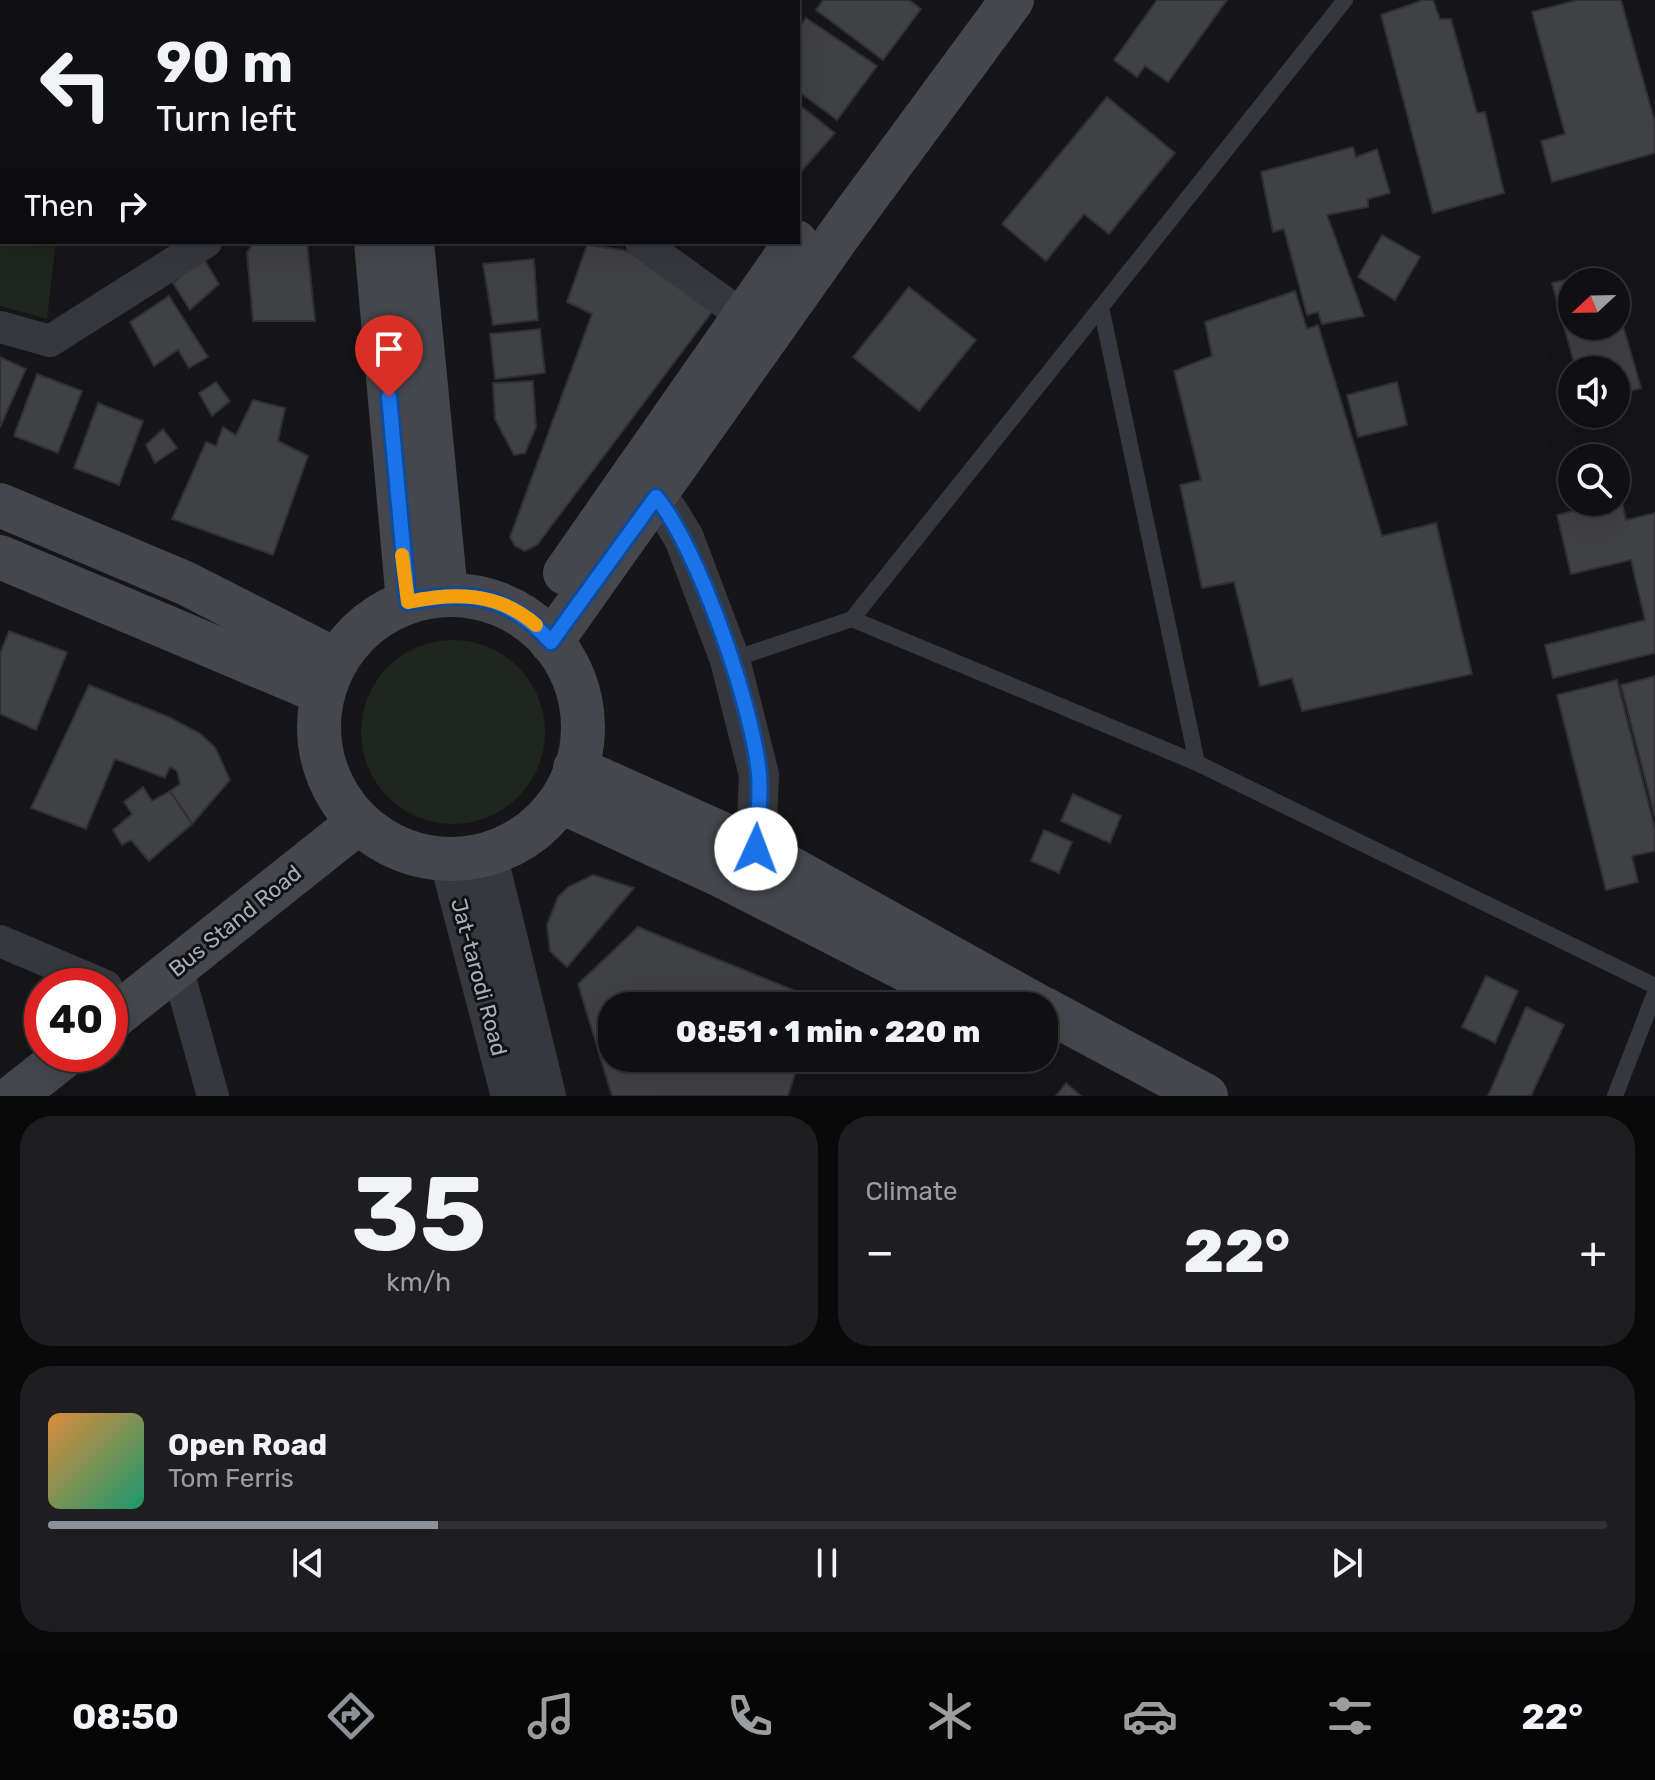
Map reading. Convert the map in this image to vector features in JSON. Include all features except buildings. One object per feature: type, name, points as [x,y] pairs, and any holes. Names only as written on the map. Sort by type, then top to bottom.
[{"type":"main road","points":[[800,237],[975,0]]},
{"type":"main road","points":[[542,632],[756,324],[1012,0]]},
{"type":"main road","points":[[376,244],[427,598]]},
{"type":"main road","points":[[412,244],[427,598]]},
{"type":"main road","points":[[756,324],[796,244]]},
{"type":"main road","points":[[0,505],[185,583],[329,677]]},
{"type":"main road","points":[[0,557],[329,677]]},
{"type":"main road","points":[[427,598],[491,600],[542,632],[565,658],[581,697],[583,745],[570,786],[536,829],[468,856],[433,859],[407,852],[351,810],[331,781],[319,734],[329,677],[364,625],[398,604],[427,598]]},
{"type":"main road","points":[[570,786],[756,849],[1013,992]]},
{"type":"main road","points":[[570,786],[718,874],[950,992]]},
{"type":"main road","points":[[128,984],[351,810]]},
{"type":"main road","name":"Bus Stand Road","points":[[128,989],[177,967],[351,810]]},
{"type":"main road","points":[[1058,1017],[1206,1096]]},
{"type":"main road","points":[[1058,1047],[1151,1096]]},
{"type":"main road","points":[[0,1076],[24,1057]]},
{"type":"main road","points":[[14,1096],[44,1072]]},
{"type":"street","points":[[0,327],[50,341],[203,244]]},
{"type":"street","points":[[644,244],[756,324]]},
{"type":"street","points":[[645,484],[684,538],[730,660],[759,775],[756,849]]},
{"type":"street","points":[[468,856],[546,1096]]},
{"type":"street","name":"Jat-tarodi Road","points":[[468,856],[511,1096]]},
{"type":"street","points":[[0,941],[57,968]]},
{"type":"street","points":[[177,967],[213,1096]]},
{"type":"lane","points":[[730,660],[852,619],[1345,0]]},
{"type":"lane","points":[[1101,307],[1197,763]]},
{"type":"lane","points":[[852,619],[1197,763],[1655,986]]},
{"type":"lane","points":[[1615,1096],[1655,993]]},
{"type":"shaded area","points":[[0,244],[56,244],[47,319],[0,306]]},
{"type":"shaded area","points":[[453,640],[488,647],[518,667],[538,697],[545,732],[538,767],[518,797],[488,817],[453,824],[418,817],[388,797],[368,767],[361,732],[368,697],[388,667],[418,647]]},
{"type":"slow traffic","points":[[402,555],[408,602],[446,593],[491,600],[536,625]]},
{"type":"route","points":[[389,397],[408,602],[446,593],[491,600],[533,622],[551,642],[656,497],[684,538],[730,660],[759,775],[756,849]]}]
